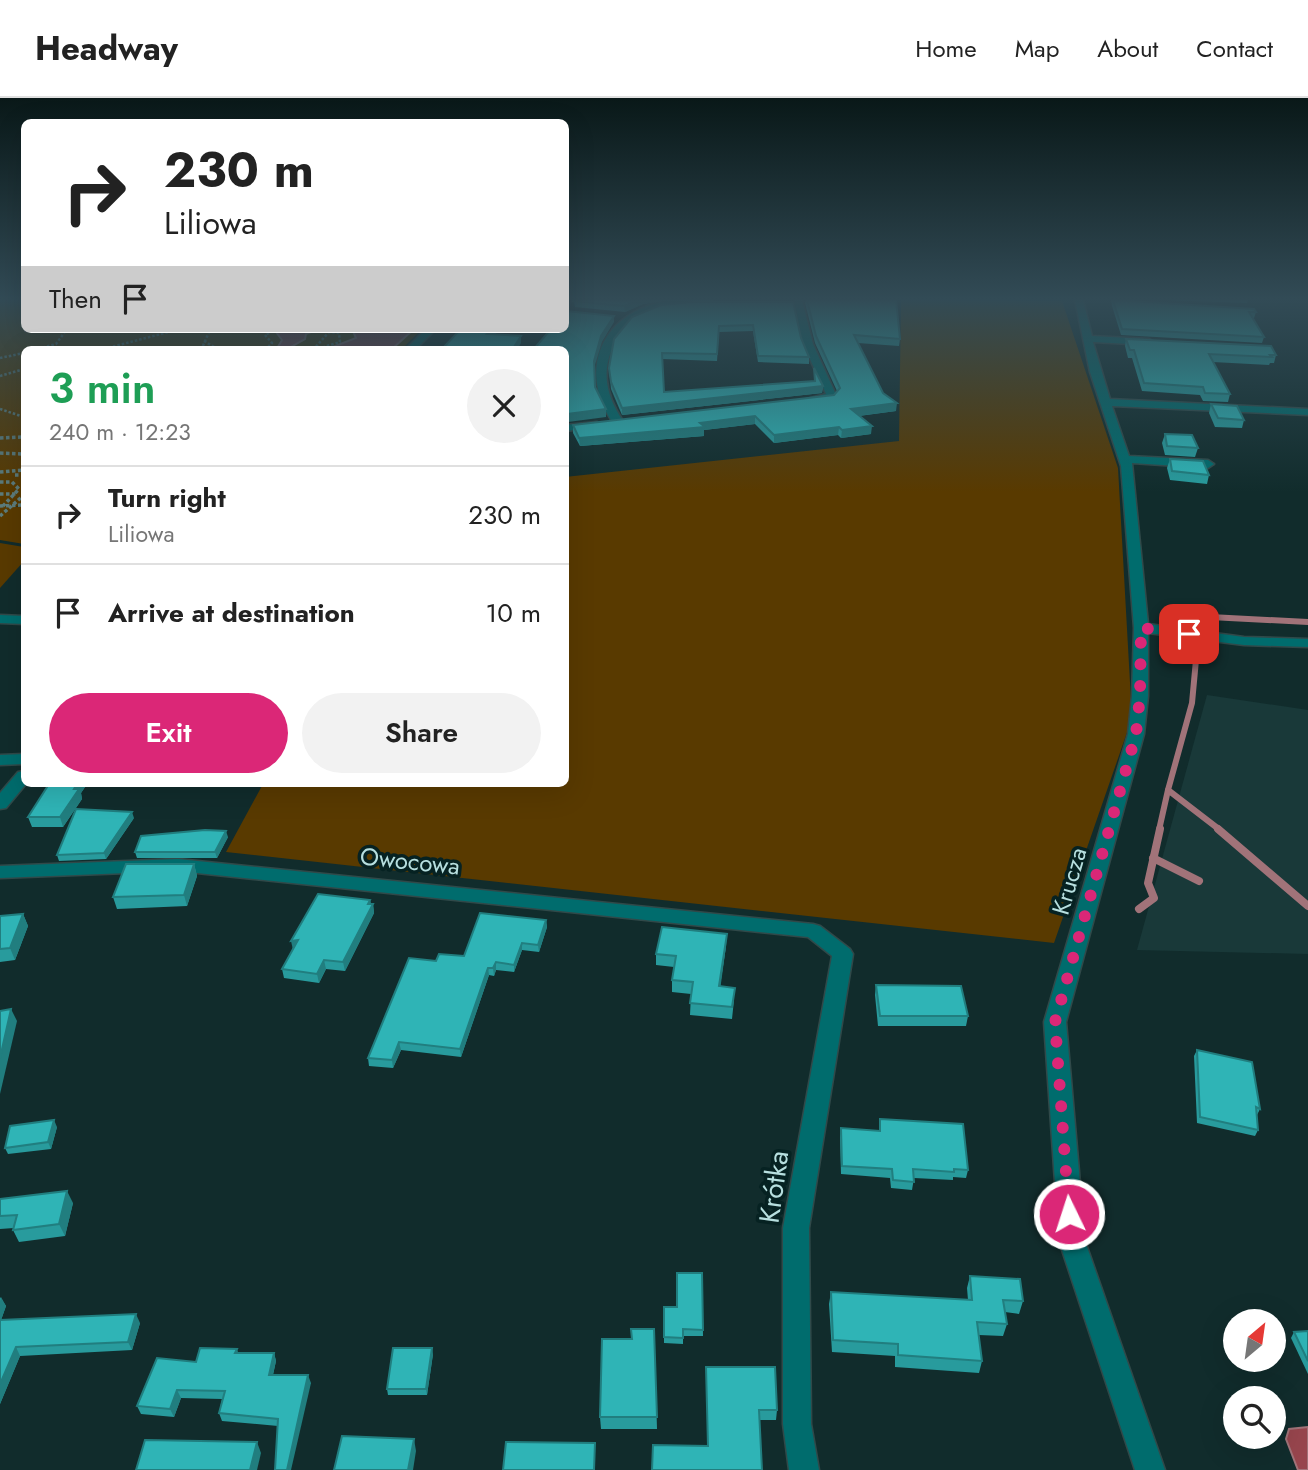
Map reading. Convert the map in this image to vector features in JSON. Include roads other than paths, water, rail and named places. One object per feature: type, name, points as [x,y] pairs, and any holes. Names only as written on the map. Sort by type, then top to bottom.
[{"type":"street","points":[[600,364],[601,393],[617,421]]},
{"type":"street","points":[[805,400],[832,397],[817,364]]},
{"type":"street","name":"Krucza","points":[[1094,364],[1124,459],[1141,628],[1140,696],[1136,734],[1055,1022],[1072,1241],[1150,1470]]},
{"type":"street","points":[[1105,402],[1308,412]]},
{"type":"street","points":[[569,427],[630,420]]},
{"type":"street","points":[[1124,459],[1208,464]]},
{"type":"street","points":[[0,619],[21,620]]},
{"type":"street","points":[[1141,628],[1244,641],[1308,643]]},
{"type":"street","points":[[0,760],[21,760]]},
{"type":"street","points":[[0,804],[21,780]]},
{"type":"street","name":"Owocowa","points":[[0,872],[191,866],[813,931]]},
{"type":"street","name":"Krótka","points":[[804,1470],[797,1424],[796,1228],[843,954],[813,931]]},
{"type":"waterway","points":[[1166,610],[1210,617],[1308,622]]},
{"type":"waterway","points":[[1168,790],[1192,703],[1197,649]]},
{"type":"waterway","points":[[1159,830],[1168,790]]},
{"type":"waterway","points":[[1168,790],[1220,830]]},
{"type":"waterway","points":[[1154,858],[1160,829]]},
{"type":"waterway","points":[[1218,829],[1308,906]]},
{"type":"waterway","points":[[1139,909],[1154,898],[1148,883],[1154,858]]},
{"type":"waterway","points":[[1154,858],[1199,881]]}]
